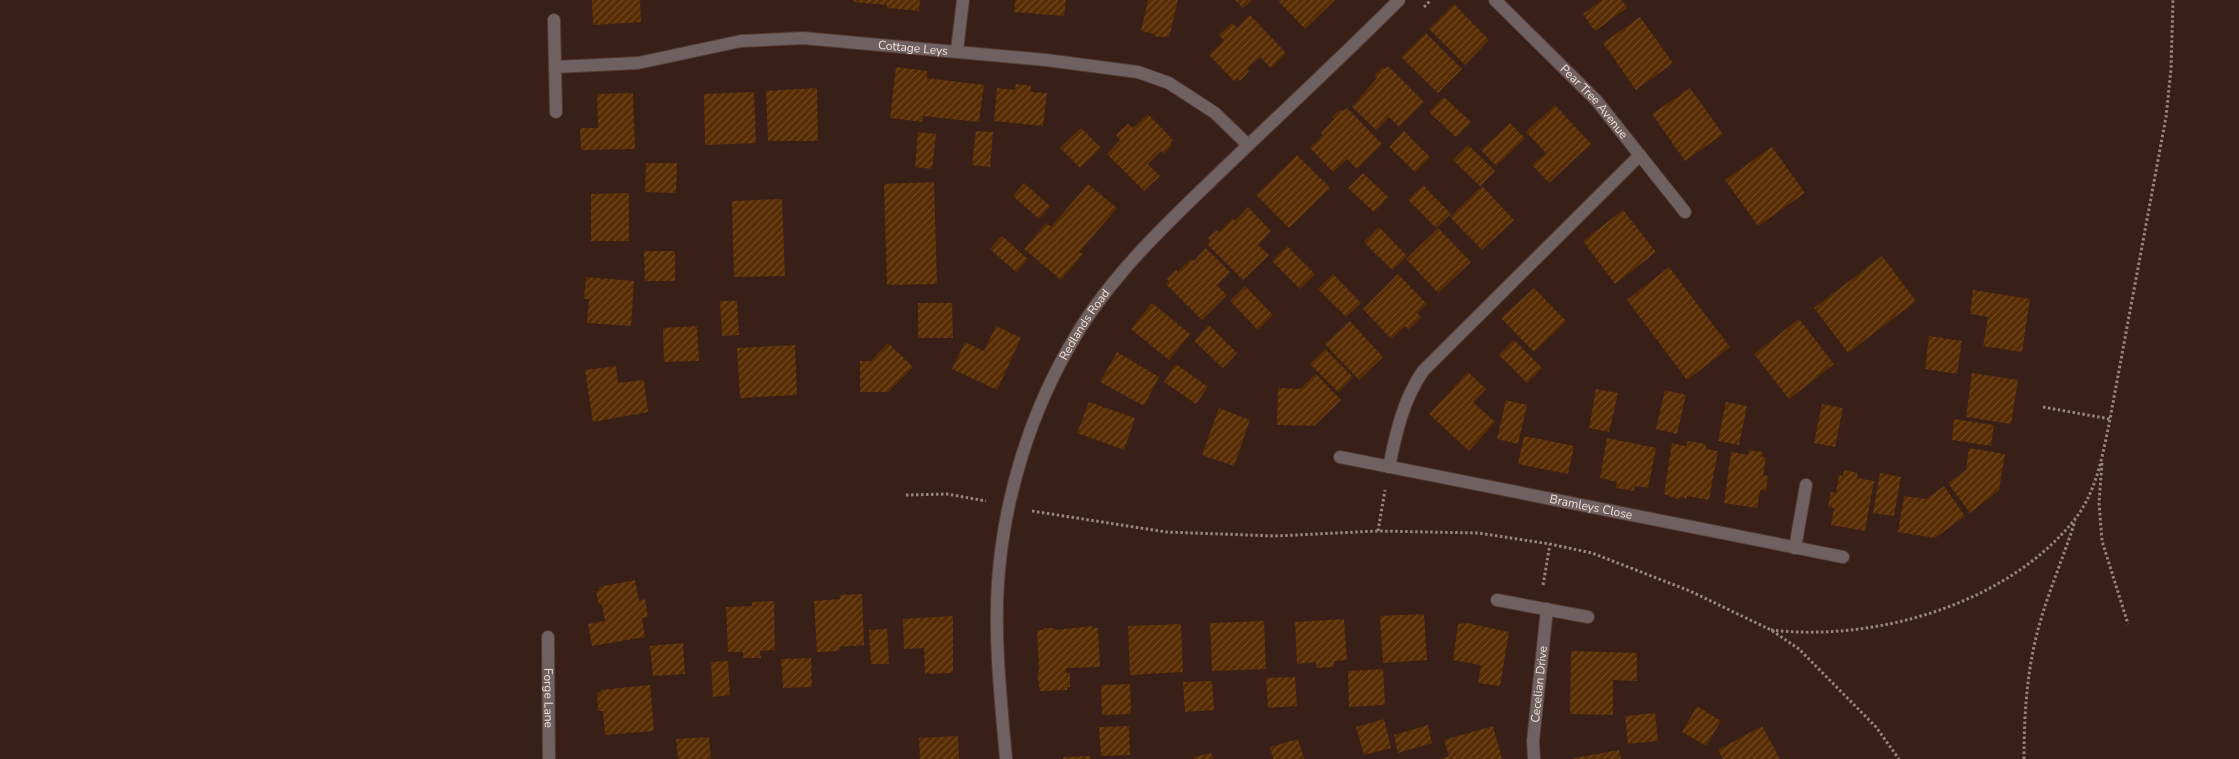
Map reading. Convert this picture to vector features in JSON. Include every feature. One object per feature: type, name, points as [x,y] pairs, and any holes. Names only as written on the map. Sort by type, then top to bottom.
[{"type":"street","points":[[957,50],[962,0]]},
{"type":"street","name":"Redlands Road","points":[[1006,759],[998,603],[1001,558],[1019,467],[1035,418],[1075,336],[1100,300],[1148,244],[1399,0]]},
{"type":"street","name":"Pear Tree Avenue","points":[[1494,0],[1596,100],[1685,212]]},
{"type":"street","points":[[554,20],[556,112]]},
{"type":"street","name":"Cottage Leys","points":[[555,67],[645,62],[741,41],[803,38],[957,50],[1109,67],[1158,78],[1197,99],[1215,113],[1248,145]]},
{"type":"street","points":[[1389,467],[1401,415],[1414,384],[1423,371],[1640,155]]},
{"type":"street","name":"Bramleys Close","points":[[1340,457],[1843,557]]},
{"type":"street","points":[[1795,548],[1806,484]]},
{"type":"street","points":[[1497,600],[1588,617]]},
{"type":"street","name":"Cecelian Drive","points":[[1534,759],[1533,741],[1543,609]]},
{"type":"street","name":"Forge Lane","points":[[548,637],[550,759]]},
{"type":"path","points":[[1417,13],[1431,0]]},
{"type":"path","points":[[2024,759],[2024,721],[2031,663],[2039,627],[2076,518],[2092,490],[2102,458],[2110,420],[2166,118],[2171,69],[2173,0]]},
{"type":"path","points":[[2043,407],[2110,420]]},
{"type":"path","points":[[2102,458],[2099,503],[2102,541],[2128,624]]},
{"type":"path","points":[[1378,531],[1389,467]]},
{"type":"path","points":[[906,495],[947,494],[1010,506]]},
{"type":"path","points":[[1028,519],[1031,502]]},
{"type":"path","points":[[1029,510],[1166,532],[1274,536],[1378,531],[1478,533],[1550,544],[1592,554],[1660,578],[1771,630],[1799,649],[1834,683],[1876,727],[1899,759]]},
{"type":"path","points":[[1771,630],[1801,634],[1853,631],[1918,618],[1948,607],[1985,590],[2019,569],[2052,545],[2076,518]]},
{"type":"path","points":[[1543,609],[1550,544]]},
{"type":"building","points":[[592,0],[640,0],[641,22],[593,25]]},
{"type":"building","points":[[854,0],[920,0],[919,11],[887,8],[887,5],[854,2]]},
{"type":"building","points":[[1015,0],[1066,0],[1064,16],[1014,12]]},
{"type":"building","points":[[1148,0],[1178,0],[1169,37],[1156,37],[1154,34],[1141,31]]},
{"type":"building","points":[[1235,0],[1252,0],[1243,8]]},
{"type":"building","points":[[1280,0],[1335,0],[1305,29],[1279,2]]},
{"type":"building","points":[[1602,0],[1622,0],[1627,8],[1595,31],[1583,14]]},
{"type":"building","points":[[1454,4],[1489,40],[1465,65],[1429,29]]},
{"type":"building","points":[[1250,15],[1286,53],[1271,68],[1260,57],[1247,69],[1249,71],[1240,81],[1237,78],[1234,81],[1209,55],[1224,40],[1219,35],[1232,23],[1237,28]]},
{"type":"building","points":[[1640,17],[1673,63],[1636,90],[1603,43]]},
{"type":"building","points":[[1426,33],[1462,69],[1438,93],[1401,57]]},
{"type":"building","points":[[1388,66],[1424,102],[1399,127],[1389,117],[1376,130],[1352,107],[1377,78],[1374,76],[1383,67],[1385,69]]},
{"type":"building","points":[[896,67],[927,71],[927,78],[984,85],[979,122],[923,116],[922,122],[890,118]]},
{"type":"building","points":[[1016,84],[1031,86],[1031,92],[1047,93],[1043,126],[994,121],[997,88],[1015,90]]},
{"type":"building","points":[[817,88],[818,141],[768,141],[766,91]]},
{"type":"building","points":[[1690,88],[1723,134],[1685,161],[1652,114]]},
{"type":"building","points":[[754,92],[756,143],[705,145],[704,94]]},
{"type":"building","points":[[633,93],[635,149],[581,150],[580,128],[598,128],[597,94]]},
{"type":"building","points":[[1444,97],[1471,122],[1456,137],[1429,112]]},
{"type":"building","points":[[1555,105],[1591,144],[1549,183],[1532,165],[1546,153],[1526,132]]},
{"type":"building","points":[[1347,108],[1382,144],[1357,169],[1347,159],[1333,172],[1310,148],[1323,135],[1321,133],[1334,119],[1332,117],[1341,109],[1343,111]]},
{"type":"building","points":[[1148,114],[1173,140],[1170,143],[1172,145],[1163,154],[1161,151],[1148,164],[1160,176],[1144,191],[1107,154],[1120,140],[1116,135],[1128,124],[1133,128]]},
{"type":"building","points":[[1510,123],[1525,138],[1496,166],[1481,150]]},
{"type":"building","points":[[1081,128],[1101,148],[1080,168],[1060,148]]},
{"type":"building","points":[[976,131],[993,132],[990,167],[972,165]]},
{"type":"building","points":[[1404,131],[1430,157],[1415,172],[1389,147]]},
{"type":"building","points":[[918,132],[936,134],[932,169],[915,167]]},
{"type":"building","points":[[1468,145],[1495,171],[1480,186],[1453,160]]},
{"type":"building","points":[[1772,147],[1805,193],[1758,226],[1725,180]]},
{"type":"building","points":[[1297,155],[1330,188],[1289,228],[1256,195]]},
{"type":"building","points":[[646,163],[677,163],[676,193],[645,192]]},
{"type":"building","points":[[1363,173],[1388,197],[1374,212],[1348,188]]},
{"type":"building","points":[[934,182],[937,284],[887,285],[884,184]]},
{"type":"building","points":[[1024,183],[1050,206],[1039,219],[1013,196]]},
{"type":"building","points":[[1088,184],[1117,208],[1079,252],[1083,254],[1061,280],[1024,249],[1046,223],[1051,227]]},
{"type":"building","points":[[1423,185],[1451,214],[1436,228],[1408,200]]},
{"type":"building","points":[[1482,186],[1514,220],[1482,250],[1450,217]]},
{"type":"building","points":[[629,193],[629,241],[591,241],[591,194]]},
{"type":"building","points":[[782,199],[785,276],[734,277],[732,201]]},
{"type":"building","points":[[1248,207],[1271,231],[1258,245],[1269,255],[1243,280],[1207,244],[1210,241],[1208,238],[1217,230],[1219,232],[1233,218],[1235,221]]},
{"type":"building","points":[[1623,210],[1656,252],[1615,284],[1583,241]]},
{"type":"building","points":[[1379,227],[1407,256],[1392,270],[1364,242]]},
{"type":"building","points":[[1438,228],[1471,262],[1438,293],[1406,259]]},
{"type":"building","points":[[1002,236],[1028,259],[1016,272],[990,249]]},
{"type":"building","points":[[1287,246],[1315,274],[1300,289],[1272,261]]},
{"type":"building","points":[[1206,248],[1230,272],[1217,285],[1227,295],[1202,320],[1166,284],[1169,281],[1167,279],[1176,270],[1178,272],[1191,259],[1194,261]]},
{"type":"building","points":[[644,251],[675,251],[675,281],[645,281]]},
{"type":"building","points":[[1882,256],[1916,301],[1848,353],[1814,308]]},
{"type":"building","points":[[1669,267],[1730,347],[1687,380],[1627,300]]},
{"type":"building","points":[[1333,274],[1361,303],[1346,317],[1318,289]]},
{"type":"building","points":[[1398,274],[1427,304],[1417,313],[1421,317],[1408,330],[1405,326],[1391,339],[1363,309]]},
{"type":"building","points":[[586,277],[634,281],[631,326],[587,323],[589,299],[584,299]]},
{"type":"building","points":[[1245,286],[1273,315],[1258,330],[1230,301]]},
{"type":"building","points":[[1534,288],[1566,321],[1534,352],[1501,318]]},
{"type":"building","points":[[1973,290],[2030,299],[2022,352],[1983,346],[1988,317],[1970,314]]},
{"type":"building","points":[[720,301],[737,301],[739,335],[722,336]]},
{"type":"building","points":[[918,303],[952,303],[953,338],[918,338]]},
{"type":"building","points":[[1152,303],[1190,334],[1169,360],[1131,329]]},
{"type":"building","points":[[1799,319],[1834,364],[1789,399],[1754,354]]},
{"type":"building","points":[[1350,321],[1383,357],[1359,380],[1325,344]]},
{"type":"building","points":[[1209,325],[1237,353],[1223,368],[1194,341]]},
{"type":"building","points":[[697,326],[699,361],[664,362],[663,328]]},
{"type":"building","points":[[996,326],[1021,338],[997,390],[952,369],[965,342],[984,351]]},
{"type":"building","points":[[1929,336],[1962,341],[1957,374],[1925,369]]},
{"type":"building","points":[[1514,340],[1542,368],[1527,383],[1499,355]]},
{"type":"building","points":[[888,343],[913,367],[888,392],[860,392],[860,361],[871,361]]},
{"type":"building","points":[[795,345],[797,395],[740,398],[737,348]]},
{"type":"building","points":[[1325,349],[1353,377],[1338,392],[1310,364]]},
{"type":"building","points":[[1117,352],[1159,377],[1144,406],[1100,382]]},
{"type":"building","points":[[1176,364],[1208,387],[1196,404],[1164,382]]},
{"type":"building","points":[[616,366],[618,383],[644,380],[648,412],[593,422],[585,370]]},
{"type":"building","points":[[1468,372],[1486,389],[1473,402],[1495,422],[1469,451],[1429,414]]},
{"type":"building","points":[[1972,373],[2018,380],[2011,424],[1966,417]]},
{"type":"building","points":[[1316,374],[1341,400],[1314,426],[1277,425],[1278,388],[1300,389]]},
{"type":"building","points":[[1596,389],[1618,393],[1609,432],[1589,428]]},
{"type":"building","points":[[1665,390],[1686,395],[1677,434],[1656,429]]},
{"type":"building","points":[[1506,400],[1527,405],[1518,444],[1497,439]]},
{"type":"building","points":[[1089,402],[1135,418],[1124,450],[1077,433]]},
{"type":"building","points":[[1726,402],[1747,406],[1739,445],[1718,441]]},
{"type":"building","points":[[1822,404],[1843,408],[1835,447],[1814,443]]},
{"type":"building","points":[[1219,408],[1250,420],[1234,466],[1202,455]]},
{"type":"building","points":[[1954,419],[1994,425],[1991,446],[1952,440]]},
{"type":"building","points":[[1524,436],[1574,446],[1568,474],[1518,464]]},
{"type":"building","points":[[1607,438],[1656,448],[1648,488],[1635,486],[1634,491],[1616,488],[1617,482],[1600,478]]},
{"type":"building","points":[[1688,441],[1706,444],[1706,449],[1718,451],[1709,500],[1687,496],[1687,499],[1681,497],[1678,499],[1664,494],[1672,443],[1686,446]]},
{"type":"building","points":[[1969,448],[2005,454],[1999,490],[1970,513],[1948,483],[1966,470]]},
{"type":"building","points":[[1749,450],[1763,452],[1762,457],[1766,458],[1763,475],[1768,476],[1766,491],[1760,490],[1757,508],[1724,503],[1731,452],[1748,455]]},
{"type":"building","points":[[1844,470],[1858,473],[1857,478],[1874,481],[1865,531],[1831,525],[1834,508],[1828,507],[1831,492],[1836,493],[1839,475],[1843,476]]},
{"type":"building","points":[[1880,473],[1901,477],[1894,516],[1873,513]]},
{"type":"building","points":[[1944,486],[1965,516],[1935,538],[1898,532],[1904,496],[1926,499]]},
{"type":"building","points":[[635,580],[639,601],[645,599],[648,617],[642,618],[645,637],[592,646],[588,624],[605,621],[602,604],[599,605],[596,591],[599,591],[599,587]]},
{"type":"building","points":[[862,594],[864,645],[839,647],[839,651],[817,652],[814,601],[840,599],[840,595]]},
{"type":"building","points":[[774,601],[775,650],[760,651],[761,658],[743,658],[743,652],[728,652],[726,607],[752,606],[752,602]]},
{"type":"building","points":[[1424,614],[1427,660],[1383,663],[1380,616]]},
{"type":"building","points":[[953,616],[953,673],[925,674],[924,648],[904,649],[903,619]]},
{"type":"building","points":[[1344,619],[1347,660],[1334,661],[1334,667],[1316,668],[1316,662],[1297,664],[1295,622]]},
{"type":"building","points":[[1264,621],[1266,669],[1212,671],[1210,623]]},
{"type":"building","points":[[1467,623],[1509,632],[1500,686],[1478,683],[1481,665],[1453,660],[1458,624]]},
{"type":"building","points":[[1181,624],[1183,672],[1130,675],[1128,626]]},
{"type":"building","points":[[1092,626],[1092,628],[1098,628],[1100,667],[1066,668],[1066,673],[1070,673],[1070,687],[1067,687],[1067,690],[1040,691],[1037,675],[1039,673],[1037,630]]},
{"type":"building","points":[[887,629],[889,664],[871,664],[869,630]]},
{"type":"building","points":[[683,643],[685,674],[653,676],[650,646]]},
{"type":"building","points":[[1571,651],[1637,653],[1637,681],[1613,680],[1613,715],[1570,714]]},
{"type":"building","points":[[811,658],[812,687],[783,688],[781,659]]},
{"type":"building","points":[[728,661],[730,695],[713,697],[711,662]]},
{"type":"building","points":[[1383,669],[1385,705],[1349,707],[1348,671]]},
{"type":"building","points":[[1295,677],[1297,706],[1268,708],[1266,678]]},
{"type":"building","points":[[1212,681],[1214,710],[1185,712],[1183,682]]},
{"type":"building","points":[[1130,684],[1131,714],[1102,715],[1101,685]]},
{"type":"building","points":[[650,685],[654,731],[605,735],[603,711],[598,711],[597,693],[601,692],[601,690]]},
{"type":"building","points":[[1697,706],[1721,721],[1706,746],[1682,732]]},
{"type":"building","points":[[1655,713],[1658,741],[1628,744],[1625,716]]},
{"type":"building","points":[[1384,719],[1391,748],[1364,755],[1356,727]]},
{"type":"building","points":[[1428,725],[1432,743],[1398,753],[1394,735]]},
{"type":"building","points":[[1129,726],[1130,755],[1101,756],[1099,727]]},
{"type":"building","points":[[1493,726],[1502,759],[1440,759],[1449,756],[1444,740]]},
{"type":"building","points":[[1762,726],[1780,759],[1723,759],[1718,750]]},
{"type":"building","points":[[958,736],[959,759],[920,759],[919,738]]},
{"type":"building","points":[[709,737],[711,759],[678,759],[676,739]]},
{"type":"building","points":[[1298,739],[1304,759],[1273,759],[1270,747]]},
{"type":"building","points":[[1619,750],[1621,759],[1574,759],[1574,758]]},
{"type":"building","points":[[1211,753],[1213,759],[1194,759],[1194,757]]},
{"type":"building","points":[[1090,756],[1091,759],[1063,759],[1063,757]]}]
